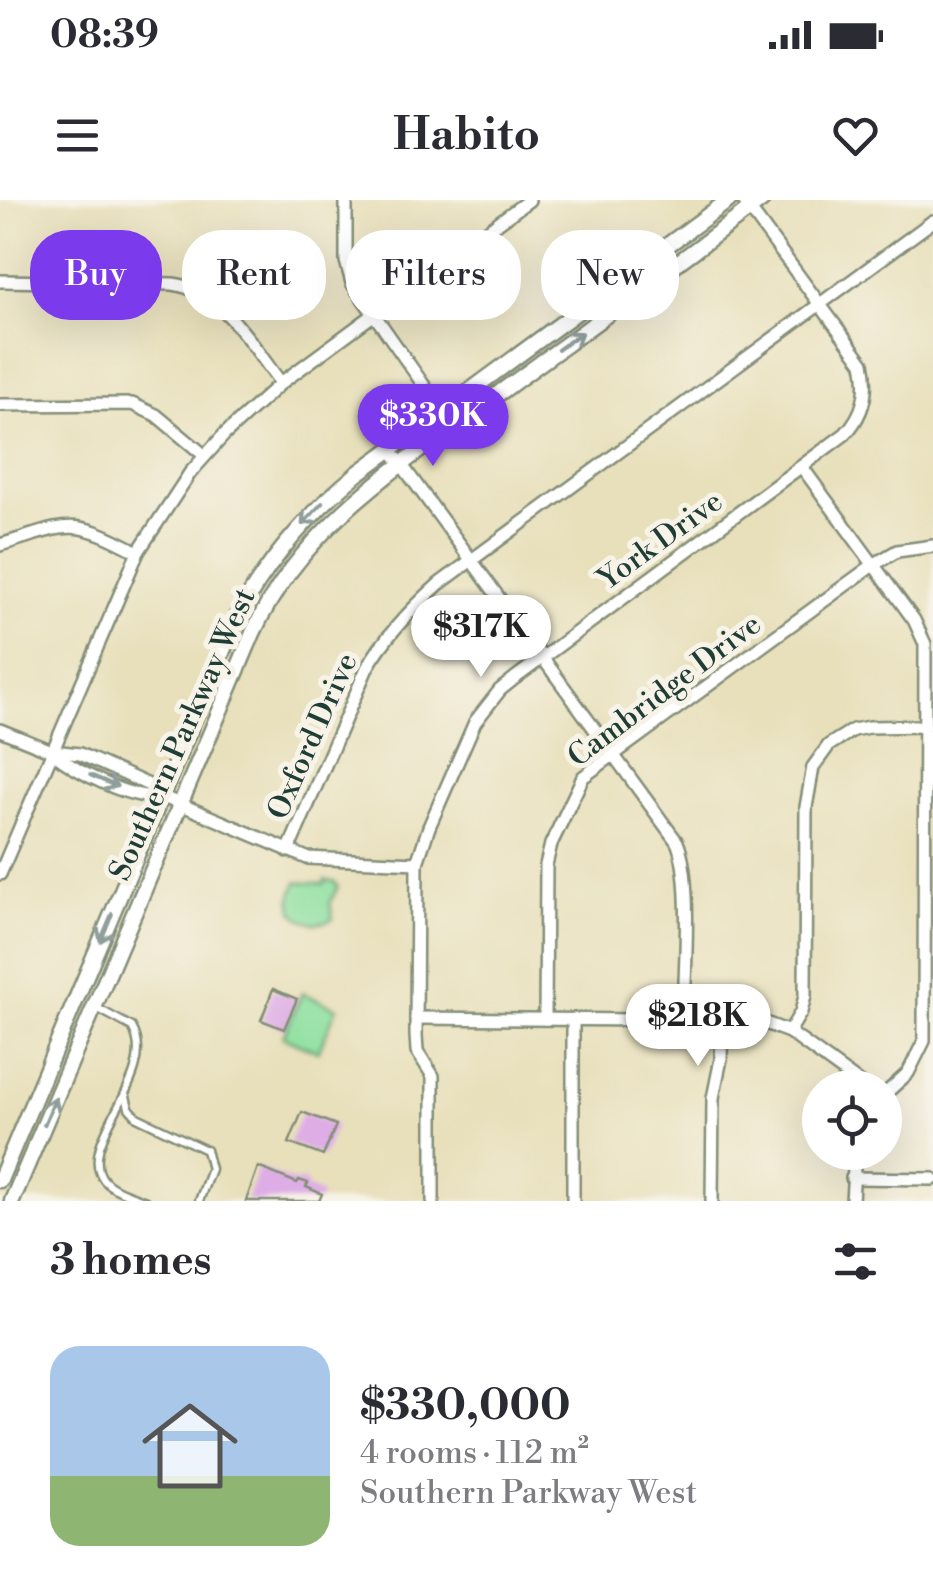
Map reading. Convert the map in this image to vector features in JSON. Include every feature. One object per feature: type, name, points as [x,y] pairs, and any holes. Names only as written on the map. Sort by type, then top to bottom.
[{"type":"street","points":[[346,200],[346,230]]},
{"type":"street","points":[[489,230],[529,200]]},
{"type":"street","name":"Southern Parkway West","points":[[0,1180],[237,617],[264,570],[322,503],[729,200]]},
{"type":"street","points":[[752,203],[820,304]]},
{"type":"street","name":"Southern Parkway West","points":[[12,1201],[253,632],[281,582],[330,524],[401,465],[752,203]]},
{"type":"street","name":"Oxford Drive","points":[[288,851],[353,695],[376,652],[414,606],[933,221]]},
{"type":"street","points":[[0,281],[173,284],[198,290],[218,305],[281,383]]},
{"type":"street","name":"York Drive","points":[[434,1201],[433,1076],[417,1051],[416,1018],[417,863],[429,827],[475,722],[500,690],[850,429],[860,415],[866,395],[863,362],[820,304]]},
{"type":"street","points":[[2,866],[138,552],[204,455],[281,383],[368,320]]},
{"type":"street","points":[[377,320],[454,427]]},
{"type":"street","points":[[0,405],[132,404],[156,415],[204,455]]},
{"type":"street","points":[[391,450],[669,829],[682,855],[684,1020]]},
{"type":"street","points":[[802,466],[914,620],[925,644],[924,1040],[920,1054],[902,1078]]},
{"type":"street","points":[[0,545],[74,525],[98,530],[138,552]]},
{"type":"street","name":"Cambridge Drive","points":[[545,1019],[548,854],[579,782],[874,565],[897,551],[933,546]]},
{"type":"street","points":[[789,1032],[805,996],[806,807],[813,767],[828,745],[853,730],[869,726],[926,726]]},
{"type":"street","points":[[0,730],[52,751],[74,768],[125,790],[142,797],[161,796],[288,851],[326,860],[417,863]]},
{"type":"street","points":[[416,1018],[760,1021],[789,1032],[841,1070]]},
{"type":"street","points":[[573,1018],[573,1201]]},
{"type":"street","points":[[712,1201],[712,1120],[722,1019]]},
{"type":"street","points":[[852,1201],[853,1170]]},
{"type":"street","points":[[852,1178],[933,1179]]},
{"type":"lane","points":[[94,1007],[127,1022],[138,1038],[138,1056],[127,1090],[97,1162],[110,1185],[146,1201]]},
{"type":"lane","points":[[127,1090],[126,1102],[137,1116],[206,1150],[211,1169],[198,1201]]},
{"type":"green space","points":[[325,880],[338,887],[330,902],[333,919],[316,923],[301,919],[293,911],[291,898],[297,882],[325,884]]},
{"type":"green space","points":[[302,993],[337,1008],[318,1052],[283,1037]]},
{"type":"building","points":[[273,989],[297,999],[284,1029],[261,1020]]},
{"type":"building","points":[[302,1112],[336,1125],[323,1156],[289,1143]]},
{"type":"building","points":[[258,1167],[297,1183],[308,1183],[306,1187],[322,1194],[319,1201],[246,1201]]}]
